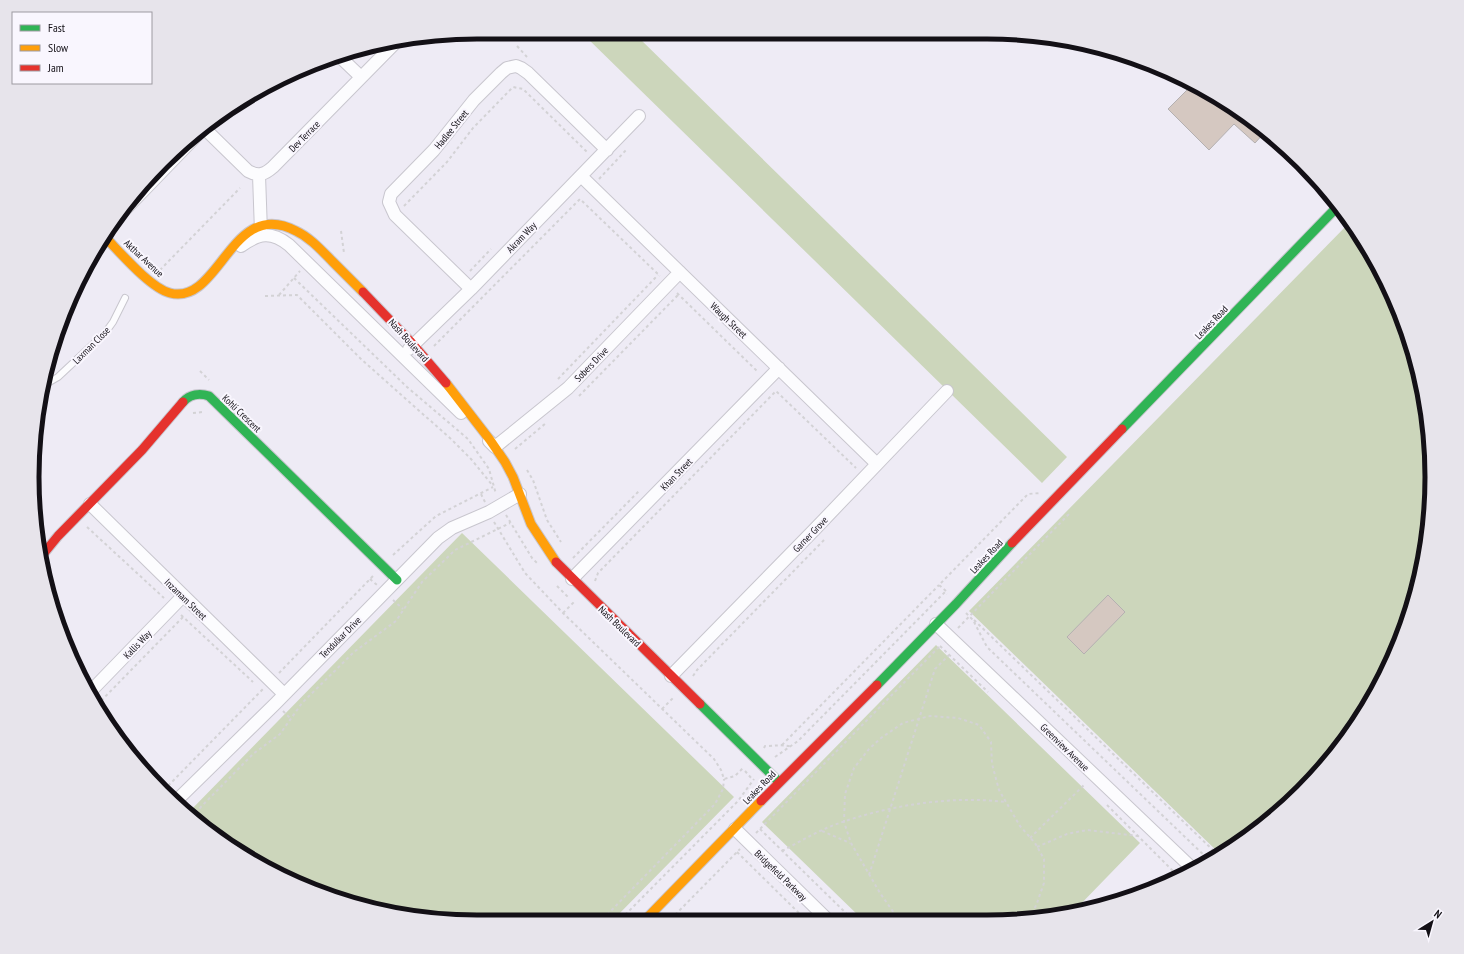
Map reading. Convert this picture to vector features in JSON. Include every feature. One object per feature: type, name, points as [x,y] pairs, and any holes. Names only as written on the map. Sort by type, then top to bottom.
[{"type":"street","name":"Dev Terrace","points":[[259,175],[264,174],[274,167],[391,47]]},
{"type":"street","points":[[343,60],[361,77]]},
{"type":"street","name":"Hadlee Street","points":[[471,289],[395,215],[389,202],[391,194],[434,150],[474,100],[500,73],[507,68],[516,66],[528,73],[606,150]]},
{"type":"street","name":"Akram Way","points":[[402,356],[471,289],[639,116]]},
{"type":"street","points":[[208,132],[242,166],[254,174],[259,175],[261,230],[253,238],[226,258]]},
{"type":"street","name":"Waugh Street","points":[[581,176],[877,464]]},
{"type":"street","name":"Leakes Road","points":[[650,915],[779,782],[804,759],[956,604],[1025,529],[1334,210]]},
{"type":"street","name":"Nash Boulevard","points":[[495,447],[301,255],[279,238],[261,230],[270,224],[290,228],[312,243],[366,294],[414,345],[457,395],[495,447],[506,463],[531,524],[543,545],[555,561],[779,782]]},
{"type":"street","name":"Akthar Avenue","points":[[109,241],[161,289],[171,294],[180,295],[198,287],[226,258]]},
{"type":"street","name":"Sobers Drive","points":[[495,447],[568,388],[680,272]]},
{"type":"street","name":"Khan Street","points":[[572,579],[779,368]]},
{"type":"street","name":"Garner Grove","points":[[671,676],[947,391]]},
{"type":"street","name":"Kohli Crescent","points":[[45,551],[58,536],[142,450],[186,399],[193,395],[201,394],[209,396],[397,580]]},
{"type":"street","name":"Tendulkar Drive","points":[[179,798],[438,538],[452,528],[489,512],[520,494]]},
{"type":"street","name":"Inzamam Street","points":[[90,504],[284,694]]},
{"type":"street","name":"Kallis Way","points":[[94,688],[183,596]]},
{"type":"street","name":"Greenview Avenue","points":[[936,624],[1189,865]]},
{"type":"street","name":"Bridgefield Parkway","points":[[735,829],[823,915]]},
{"type":"lane","name":"Laxman Close","points":[[50,382],[58,377],[105,333],[113,322],[125,298]]},
{"type":"path","points":[[402,208],[447,162],[473,128],[513,87],[523,89],[587,152]]},
{"type":"path","points":[[424,334],[434,346],[580,199],[627,149]]},
{"type":"path","points":[[158,272],[240,188]]},
{"type":"path","points":[[580,199],[758,372]]},
{"type":"path","points":[[341,231],[345,260]]},
{"type":"path","points":[[558,379],[658,275]]},
{"type":"path","points":[[278,295],[294,278],[407,387],[468,439],[489,469],[493,487]]},
{"type":"path","points":[[265,296],[297,294],[362,360],[451,439],[471,459],[493,487]]},
{"type":"path","points":[[563,613],[595,580],[598,573],[776,391],[858,469]]},
{"type":"path","points":[[190,413],[203,412],[208,417]]},
{"type":"path","points":[[507,438],[517,452]]},
{"type":"path","points":[[525,466],[533,480],[548,520],[563,546]]},
{"type":"path","points":[[167,787],[406,542],[436,516],[493,487]]},
{"type":"path","points":[[782,745],[1028,494],[1045,492]]},
{"type":"path","points":[[481,494],[498,529],[525,573],[563,613],[714,760],[721,770],[724,779],[723,790],[715,804],[607,915]]},
{"type":"path","points":[[675,915],[1069,514]]},
{"type":"path","points":[[196,812],[253,754],[280,734],[302,703],[354,652],[396,621],[422,582],[455,550],[510,523]]},
{"type":"path","points":[[662,709],[683,688],[697,670],[824,540]]},
{"type":"path","points":[[583,568],[601,586]]},
{"type":"path","points":[[939,585],[946,591]]},
{"type":"path","points":[[625,915],[738,801],[764,767],[771,760],[791,747],[945,592],[1214,851]]},
{"type":"path","points":[[101,701],[183,617]]},
{"type":"path","points":[[973,620],[987,647],[1205,856]]},
{"type":"path","points":[[940,646],[988,692]]},
{"type":"path","points":[[869,875],[936,669],[949,655]]},
{"type":"path","points":[[896,915],[880,894],[851,843],[844,822],[845,794],[854,768],[869,749],[881,738],[903,723],[930,716],[958,718],[979,725],[991,742],[992,764],[999,790],[1020,826],[1037,847],[1044,859],[1044,883],[1033,912]]},
{"type":"path","points":[[759,741],[765,746]]},
{"type":"path","points":[[754,757],[765,746],[782,745],[791,747],[817,772]]},
{"type":"path","points":[[724,779],[735,776]]},
{"type":"path","points":[[1030,838],[1085,784],[1090,789]]},
{"type":"path","points":[[782,851],[822,831],[844,822],[879,811],[949,800],[984,799],[1006,802]]},
{"type":"path","points":[[1106,805],[1175,873]]},
{"type":"path","points":[[760,829],[848,915]]},
{"type":"path","points":[[1037,847],[1067,834],[1087,830],[1138,836]]},
{"type":"path","points":[[822,831],[851,843]]},
{"type":"path","points":[[737,852],[801,915]]},
{"type":"green space","points":[[588,39],[640,39],[1067,457],[1042,483]]},
{"type":"green space","points":[[1346,226],[1380,283],[1402,336],[1410,364],[1417,392],[1424,448],[1424,506],[1417,562],[1402,618],[1392,645],[1380,671],[1351,720],[1334,744],[1297,787],[1254,824],[1216,850],[969,611]]},
{"type":"green space","points":[[462,533],[734,797],[618,915],[448,914],[392,907],[336,892],[283,870],[234,841],[192,809]]},
{"type":"green space","points":[[936,645],[1140,843],[1080,905],[1016,914],[858,915],[762,822]]},
{"type":"building","points":[[1189,88],[1227,111],[1233,117],[1234,116],[1261,136],[1255,143],[1234,124],[1209,150],[1168,109]]},
{"type":"building","points":[[1108,595],[1125,612],[1084,654],[1067,637]]},
{"type":"traffic: fast","points":[[1122,429],[1334,210]]},
{"type":"traffic: fast","points":[[183,402],[189,397],[195,395],[209,396],[397,580]]},
{"type":"traffic: fast","points":[[877,685],[956,604],[1012,543]]},
{"type":"traffic: fast","points":[[700,704],[779,782]]},
{"type":"traffic: slow","points":[[109,241],[144,277],[162,290],[170,293],[187,293],[202,284],[241,239],[256,228],[274,224],[296,231],[307,237],[363,292]]},
{"type":"traffic: slow","points":[[446,383],[505,462],[513,477],[531,524],[556,562]]},
{"type":"traffic: slow","points":[[650,915],[761,801]]},
{"type":"traffic: jam","points":[[363,292],[410,341],[446,383]]},
{"type":"traffic: jam","points":[[45,551],[58,536],[142,450],[183,402]]},
{"type":"traffic: jam","points":[[1012,543],[1122,429]]},
{"type":"traffic: jam","points":[[556,562],[700,704]]},
{"type":"traffic: jam","points":[[761,801],[877,685]]}]
